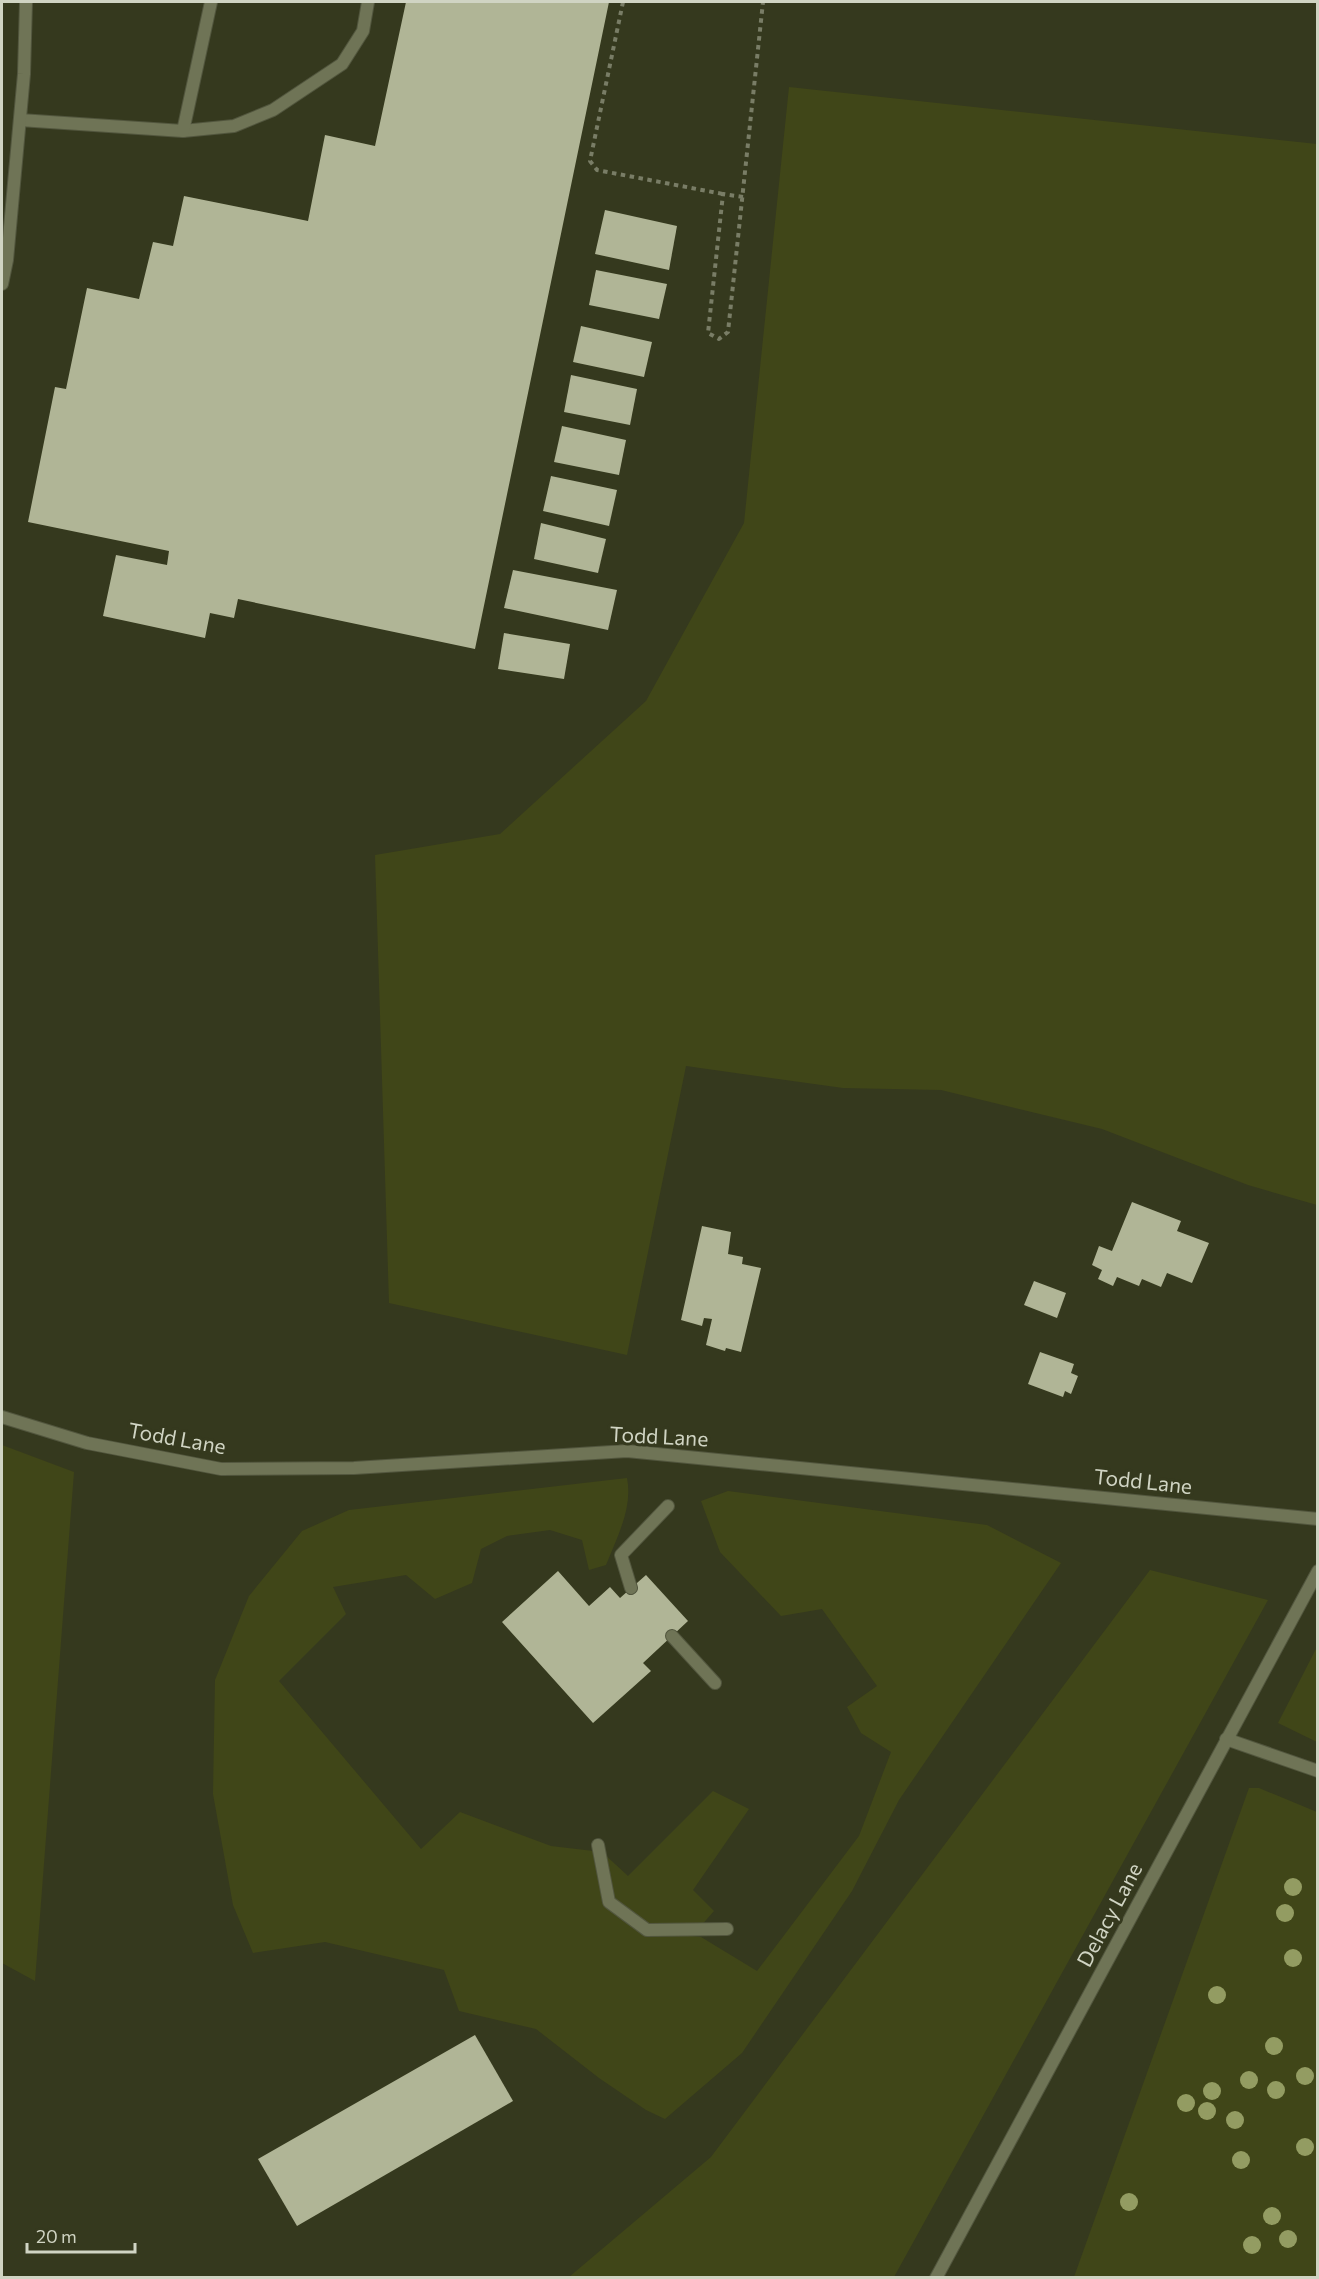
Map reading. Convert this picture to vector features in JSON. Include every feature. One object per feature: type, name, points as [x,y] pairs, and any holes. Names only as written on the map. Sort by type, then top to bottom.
[{"type":"street","points":[[2,284],[7,260],[20,120],[26,2]]},
{"type":"street","points":[[183,131],[211,2]]},
{"type":"street","points":[[20,120],[183,131],[234,126],[273,110],[342,64],[363,31],[368,2]]},
{"type":"street","name":"Todd Lane","points":[[2,1417],[87,1443],[221,1469],[354,1468],[627,1452],[1317,1519]]},
{"type":"street","points":[[631,1588],[621,1555],[668,1506]]},
{"type":"street","name":"Delacy Lane","points":[[936,2277],[1317,1570]]},
{"type":"street","points":[[672,1636],[715,1683]]},
{"type":"street","points":[[1226,1740],[1317,1770]]},
{"type":"street","points":[[598,1845],[609,1902],[647,1930],[727,1929]]},
{"type":"path","points":[[623,2],[591,161],[597,170],[743,197]]},
{"type":"path","points":[[723,194],[708,333],[719,339],[728,332],[764,2]]},
{"type":"green space","points":[[789,87],[1317,144],[1317,1205],[1248,1185],[1102,1129],[941,1090],[843,1088],[686,1066],[627,1355],[389,1303],[375,855],[500,834],[646,701],[744,523]]},
{"type":"green space","points":[[2,1445],[74,1472],[35,1981],[2,1963]]},
{"type":"green space","points":[[627,1478],[626,1511],[606,1565],[589,1570],[582,1540],[550,1530],[507,1536],[481,1549],[472,1583],[435,1599],[406,1575],[333,1587],[346,1614],[279,1681],[421,1849],[460,1812],[551,1846],[602,1852],[628,1876],[713,1791],[749,1809],[693,1890],[714,1911],[692,1936],[701,1937],[757,1971],[859,1836],[891,1752],[861,1733],[847,1707],[877,1686],[822,1609],[781,1616],[720,1552],[701,1501],[728,1491],[987,1525],[1061,1563],[899,1800],[852,1891],[742,2053],[665,2119],[646,2110],[599,2078],[536,2029],[459,2011],[444,1970],[325,1942],[253,1953],[233,1905],[213,1794],[215,1680],[249,1596],[302,1531],[349,1510]]},
{"type":"green space","points":[[1150,1570],[1268,1600],[894,2277],[569,2277],[711,2157]]},
{"type":"green space","points":[[1317,1647],[1317,1742],[1278,1723]]},
{"type":"green space","points":[[1249,1788],[1259,1788],[1317,1812],[1317,2277],[1074,2277]]},
{"type":"building","points":[[406,2],[609,2],[475,649],[238,599],[234,618],[210,613],[205,638],[103,616],[116,555],[167,565],[169,551],[28,522],[55,387],[66,389],[87,288],[139,299],[153,242],[173,246],[184,196],[308,221],[325,135],[375,146]]},
{"type":"building","points":[[605,210],[677,226],[669,270],[595,254]]},
{"type":"building","points":[[596,270],[667,284],[659,319],[589,305]]},
{"type":"building","points":[[581,326],[652,342],[644,377],[573,362]]},
{"type":"building","points":[[571,375],[637,389],[630,425],[564,412]]},
{"type":"building","points":[[562,426],[626,440],[619,475],[554,462]]},
{"type":"building","points":[[551,476],[617,490],[609,526],[543,511]]},
{"type":"building","points":[[541,523],[606,539],[598,573],[534,559]]},
{"type":"building","points":[[513,570],[617,590],[608,630],[504,608]]},
{"type":"building","points":[[504,633],[570,644],[564,679],[498,669]]},
{"type":"building","points":[[1132,1202],[1181,1221],[1177,1231],[1209,1243],[1192,1283],[1167,1273],[1161,1287],[1142,1279],[1139,1286],[1117,1277],[1113,1286],[1098,1279],[1102,1270],[1092,1265],[1099,1246],[1112,1251]]},
{"type":"building","points":[[702,1226],[731,1232],[728,1254],[743,1257],[742,1264],[761,1268],[741,1352],[726,1348],[725,1351],[706,1345],[712,1319],[704,1318],[702,1326],[681,1320]]},
{"type":"building","points":[[1034,1281],[1066,1293],[1057,1318],[1024,1305]]},
{"type":"building","points":[[1040,1352],[1074,1364],[1071,1373],[1078,1376],[1071,1394],[1065,1391],[1063,1397],[1028,1384]]},
{"type":"building","points":[[558,1571],[589,1606],[610,1587],[620,1598],[646,1575],[688,1621],[643,1663],[651,1671],[593,1723],[502,1622]]},
{"type":"building","points":[[475,2035],[513,2101],[297,2226],[258,2159]]}]
